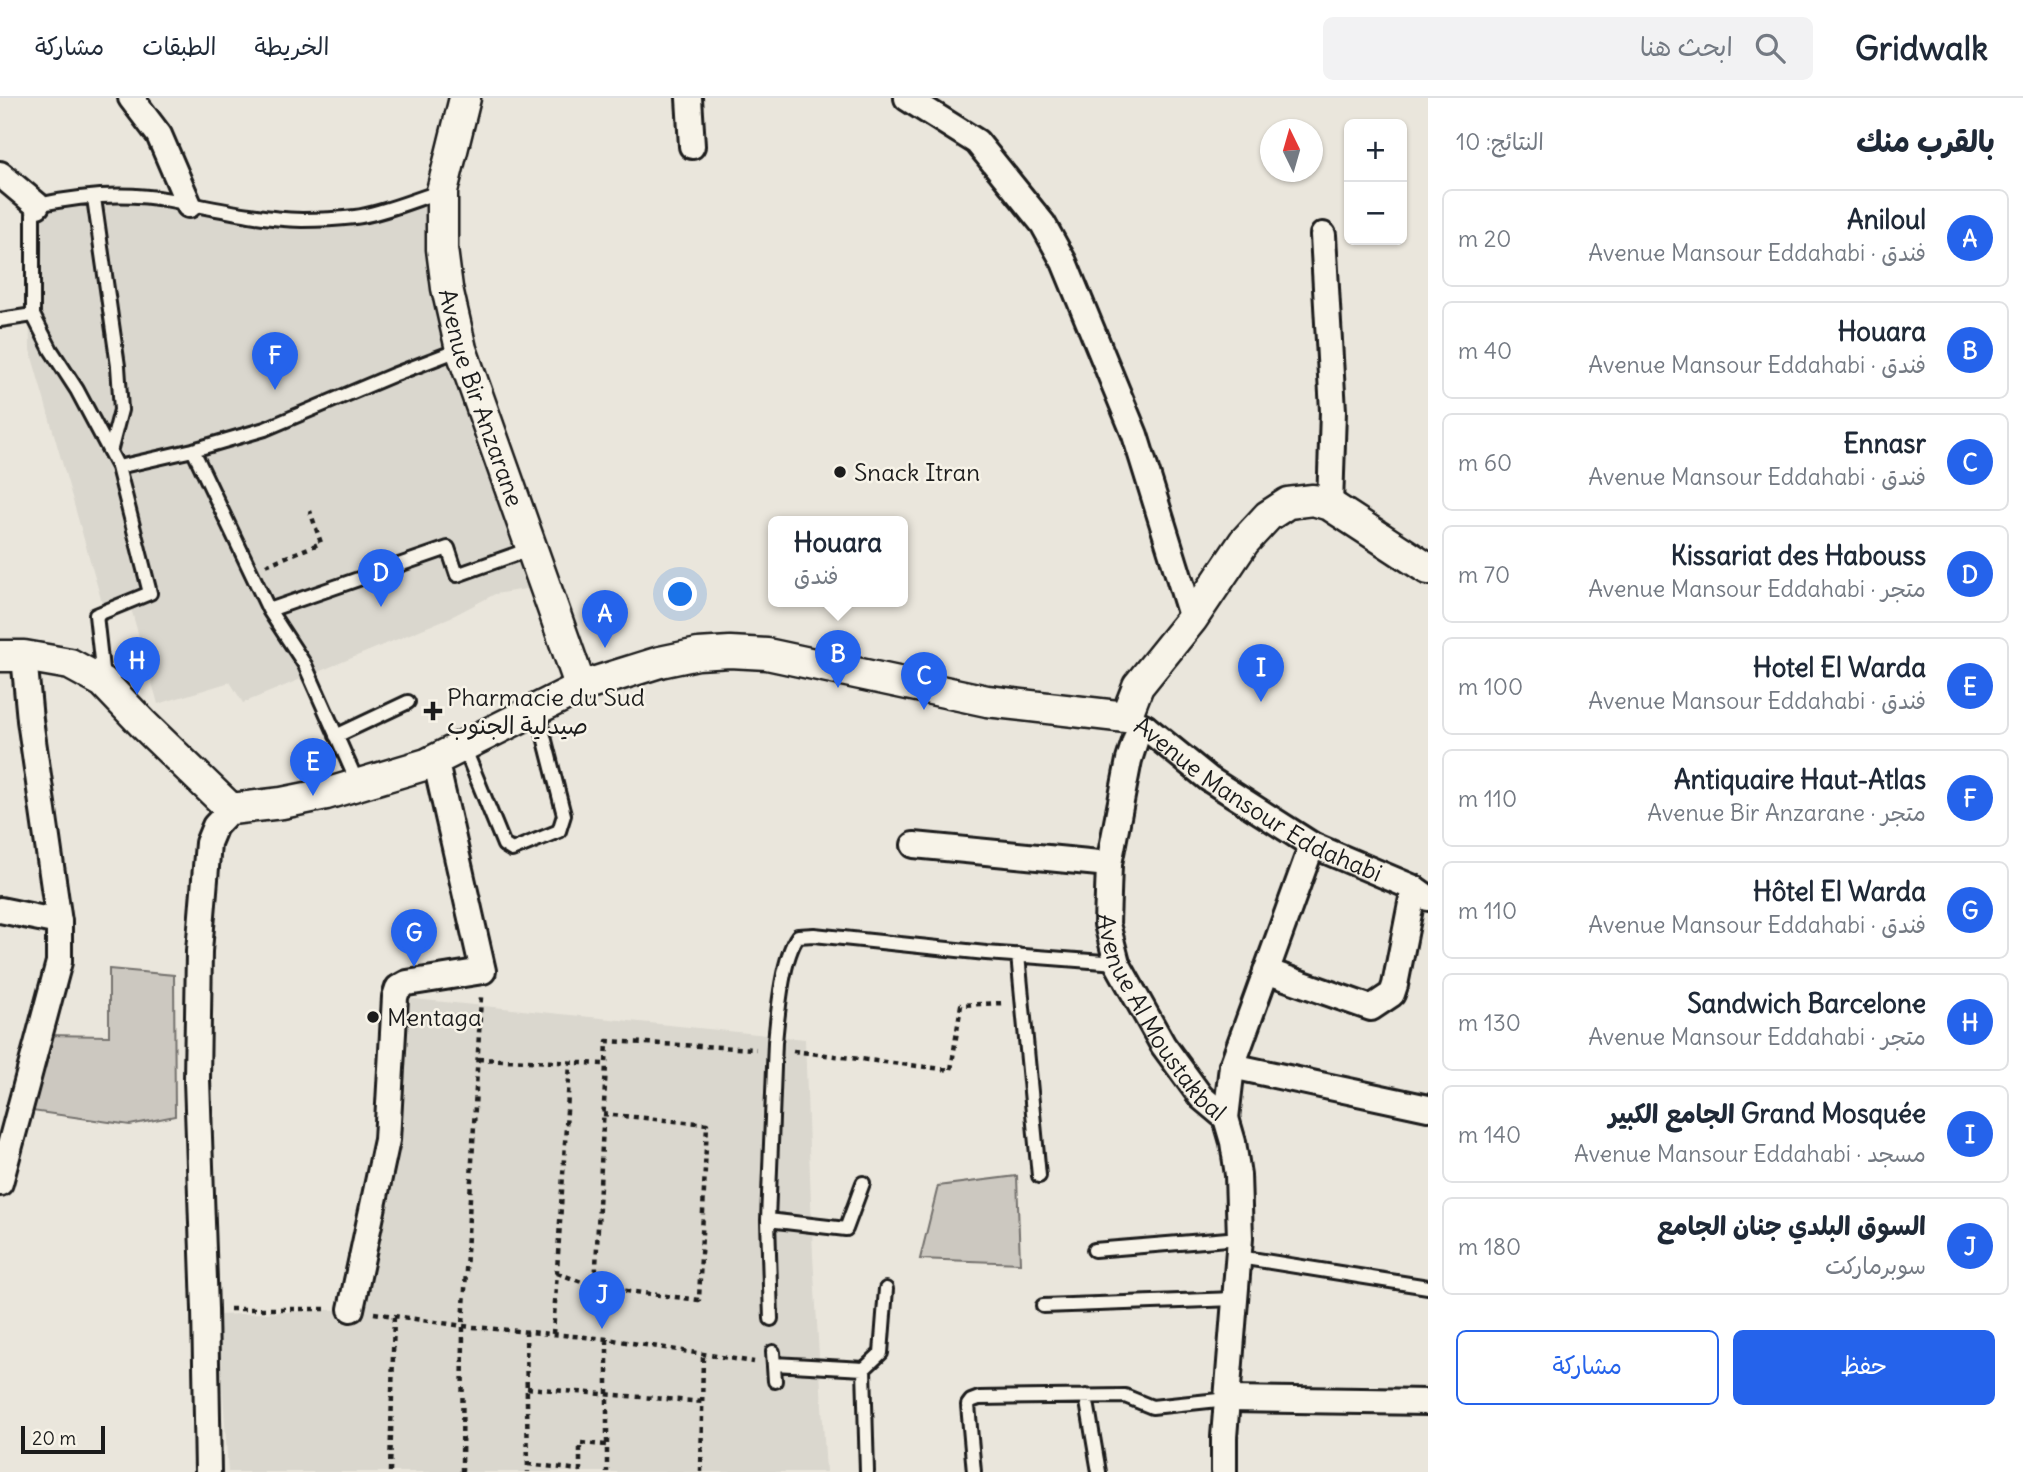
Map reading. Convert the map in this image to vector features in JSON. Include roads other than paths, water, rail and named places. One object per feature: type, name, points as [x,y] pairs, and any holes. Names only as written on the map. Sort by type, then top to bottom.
[{"type":"street","points":[[131,98],[159,135],[188,205]]},
{"type":"street","name":"Avenue Bir Anzarane","points":[[465,98],[442,191],[442,249],[447,288],[461,349],[530,549],[579,682],[583,686]]},
{"type":"street","points":[[689,98],[692,146]]},
{"type":"street","points":[[907,98],[978,142],[1024,198],[1064,262],[1135,435],[1192,619]]},
{"type":"street","points":[[0,174],[37,205]]},
{"type":"street","points":[[1323,235],[1333,411],[1329,505]]},
{"type":"street","points":[[1136,722],[1138,686],[1192,619],[1244,542],[1268,516],[1288,503],[1313,500],[1329,505],[1428,569]]},
{"type":"street","points":[[0,1183],[59,962],[59,922],[30,720],[8,651],[70,664],[103,682],[231,809],[215,826],[208,843],[199,951],[197,1080],[208,1472]]},
{"type":"street","name":"Avenue Mansour Eddahabi","points":[[231,809],[326,794],[427,764],[583,686],[660,662],[698,654],[767,654],[986,701],[1136,722],[1209,779],[1312,845],[1421,893]]},
{"type":"street","name":"Avenue Al Moustakbal","points":[[1136,722],[1136,738],[1129,760],[1109,864],[1107,924],[1117,963],[1163,1045],[1201,1097],[1226,1118],[1238,1175],[1239,1247],[1224,1437],[1224,1472]]},
{"type":"street","points":[[351,1309],[387,1140],[395,997],[398,988],[407,983],[483,971],[435,759]]},
{"type":"street","points":[[914,845],[1109,864]]},
{"type":"street","points":[[1226,1118],[1232,1066],[1312,845]]},
{"type":"street","points":[[1266,971],[1371,1008],[1392,994],[1421,893]]},
{"type":"street","points":[[0,910],[59,922]]},
{"type":"street","points":[[1232,1066],[1428,1108]]},
{"type":"street","points":[[1228,1399],[1428,1402]]},
{"type":"lane","points":[[103,682],[96,615],[150,593],[118,467],[33,315],[33,215],[37,205],[63,200],[132,197],[170,200],[188,205],[301,220],[357,217],[442,191]]},
{"type":"lane","points":[[94,198],[118,366],[121,410],[110,452]]},
{"type":"lane","points":[[0,320],[33,315]]},
{"type":"lane","points":[[118,467],[193,450],[265,429],[461,349]]},
{"type":"lane","points":[[193,450],[269,610],[305,665],[358,785]]},
{"type":"lane","points":[[269,610],[448,548],[457,575],[530,549]]},
{"type":"lane","points":[[336,736],[408,702]]},
{"type":"lane","points":[[463,745],[504,845],[512,850],[559,831],[564,815],[537,708]]},
{"type":"lane","points":[[771,1319],[768,1220],[775,1049],[778,1013],[790,946],[798,936],[814,935],[1117,963]]},
{"type":"lane","points":[[1018,955],[1039,1176]]},
{"type":"lane","points":[[768,1220],[846,1229],[863,1183]]},
{"type":"lane","points":[[1094,1250],[1239,1247],[1428,1287]]},
{"type":"lane","points":[[867,1472],[864,1369],[881,1353],[886,1289]]},
{"type":"lane","points":[[1043,1306],[1235,1298]]},
{"type":"lane","points":[[775,1381],[773,1358],[864,1369]]},
{"type":"lane","points":[[1086,1396],[1099,1472]]},
{"type":"lane","points":[[974,1472],[968,1405],[979,1398],[1125,1396],[1152,1407],[1228,1399]]},
{"type":"place","name":"Antiquaire Haut-Atlas","points":[[275,390]]},
{"type":"place","name":"Snack Itran","points":[[840,472]]},
{"type":"place","name":"Kissariat des Habouss","points":[[381,607]]},
{"type":"place","name":"Aniloul","points":[[605,648]]},
{"type":"place","name":"Houara","points":[[838,688]]},
{"type":"place","name":"Sandwich Barcelone","points":[[137,695]]},
{"type":"place","name":"Grand Mosquée الجامع الكبير","points":[[1261,702]]},
{"type":"place","name":"Ennasr","points":[[924,710]]},
{"type":"place","name":"Pharmacie du Sud صيدلية الجنوب","points":[[433,711]]},
{"type":"place","name":"Hotel El Warda","points":[[313,796]]},
{"type":"place","name":"Hôtel El Warda","points":[[414,967]]},
{"type":"place","name":"Mentaga","points":[[373,1017]]},
{"type":"place","name":"السوق البلدي جنان الجامع","points":[[602,1329]]}]
